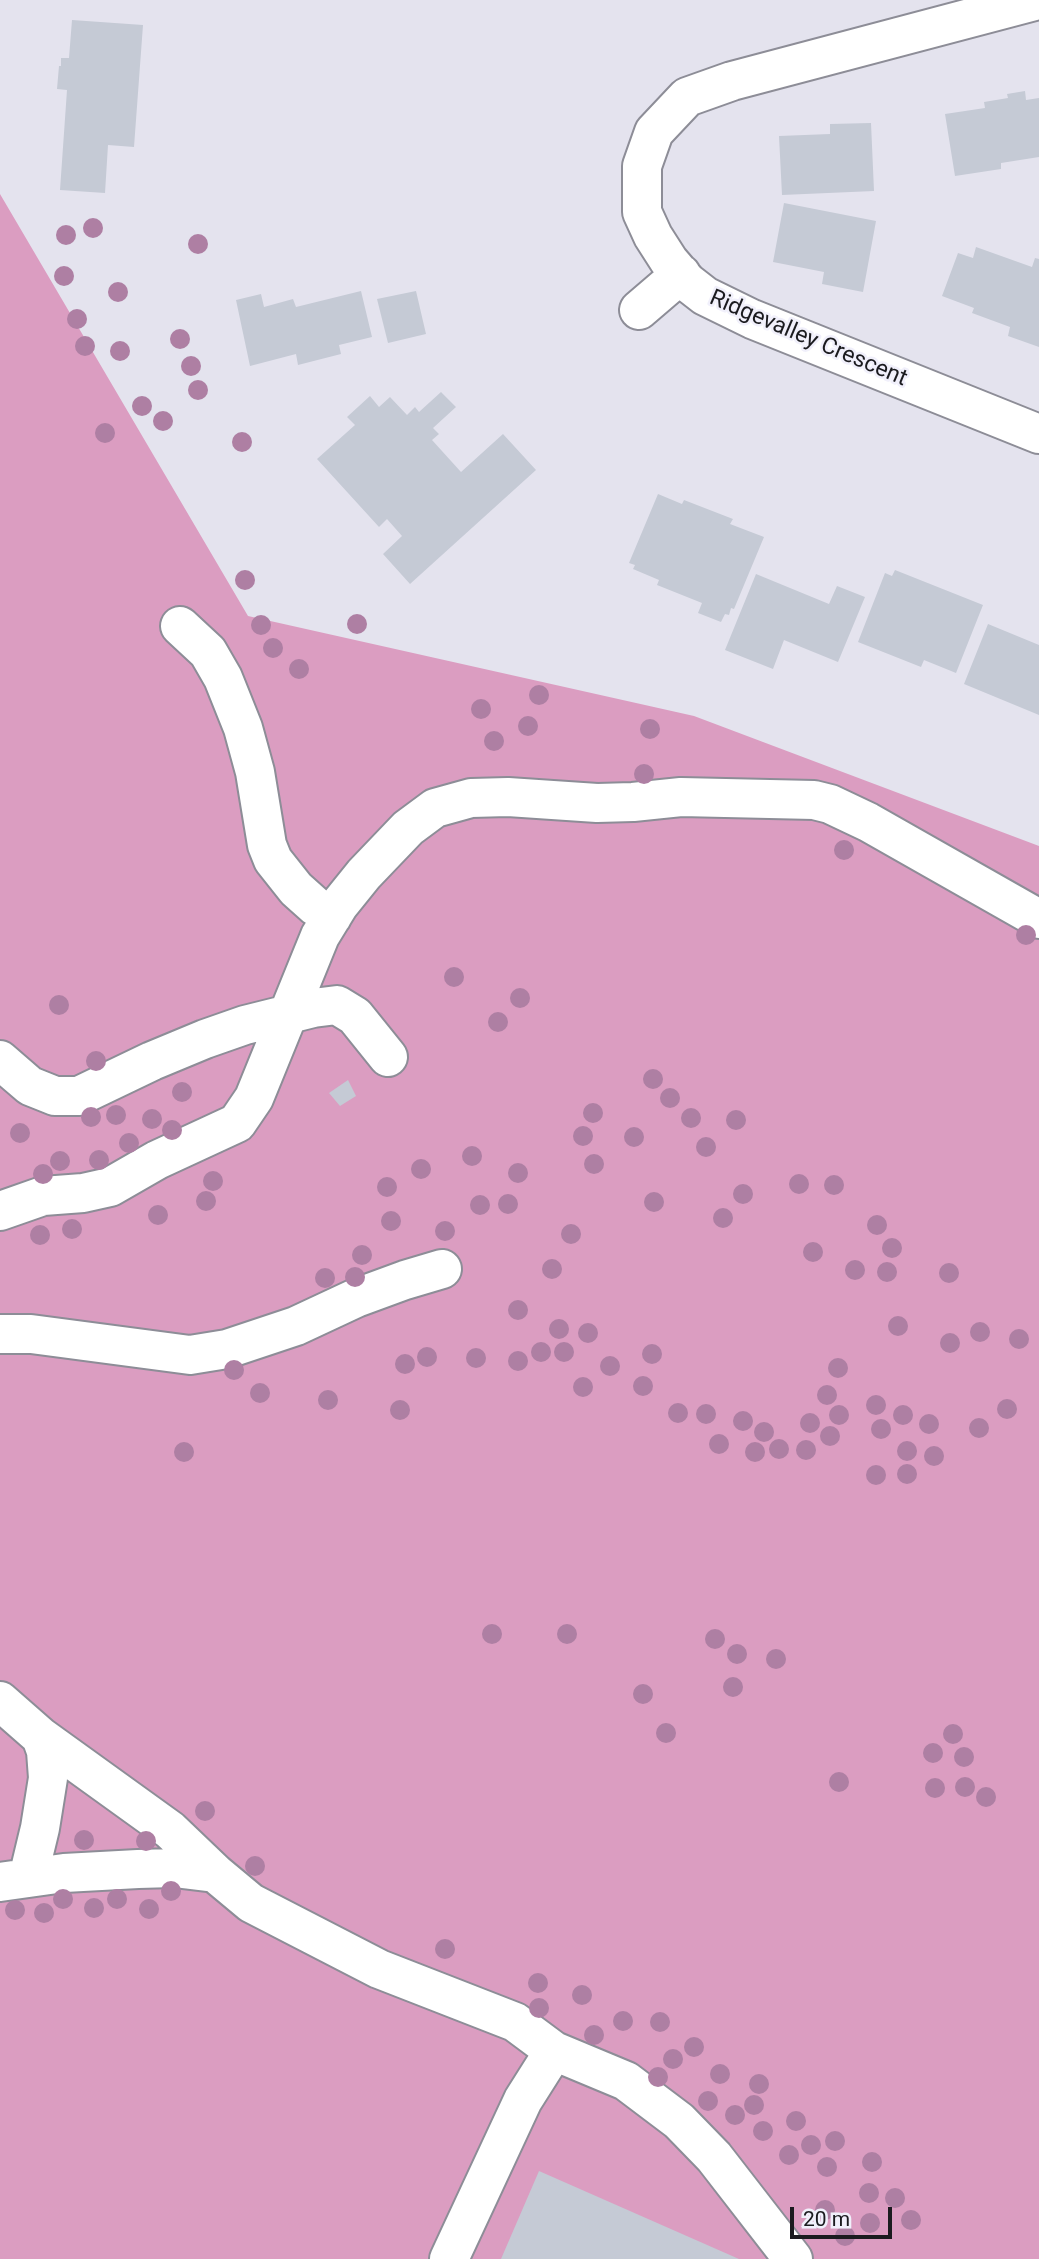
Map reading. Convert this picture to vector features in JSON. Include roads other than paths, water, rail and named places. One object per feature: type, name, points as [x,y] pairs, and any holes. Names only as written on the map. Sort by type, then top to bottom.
[{"type":"street","name":"Ridgevalley Crescent","points":[[1038,0],[732,81],[687,97],[654,132],[642,166],[642,212],[669,261],[687,282],[705,296],[752,319],[1039,434]]},
{"type":"street","points":[[639,310],[681,274]]},
{"type":"street","points":[[180,626],[208,652],[223,678],[243,728],[267,845],[273,860],[296,889],[332,918]]},
{"type":"street","points":[[0,1211],[43,1196],[83,1193],[110,1187],[157,1160],[237,1123],[254,1098],[320,936],[364,874],[408,828],[435,808],[471,798],[509,797],[597,803],[691,797],[814,800],[830,804],[868,822],[1039,919]]},
{"type":"street","points":[[0,1060],[30,1086],[55,1096],[79,1096],[205,1039],[245,1025],[337,1005],[355,1016],[388,1057]]},
{"type":"street","points":[[0,1334],[31,1334],[190,1355],[227,1349],[296,1326],[356,1298],[442,1269]]},
{"type":"street","points":[[0,1701],[41,1737],[170,1830],[251,1903],[379,1969],[515,2022],[554,2051],[626,2081],[679,2121],[714,2157],[793,2259]]},
{"type":"street","points":[[14,1880],[40,1828],[48,1778],[46,1751],[41,1737]]},
{"type":"street","points":[[14,1880],[64,1873],[138,1869],[174,1868],[215,1873]]},
{"type":"street","points":[[449,2259],[523,2101],[554,2051]]}]
